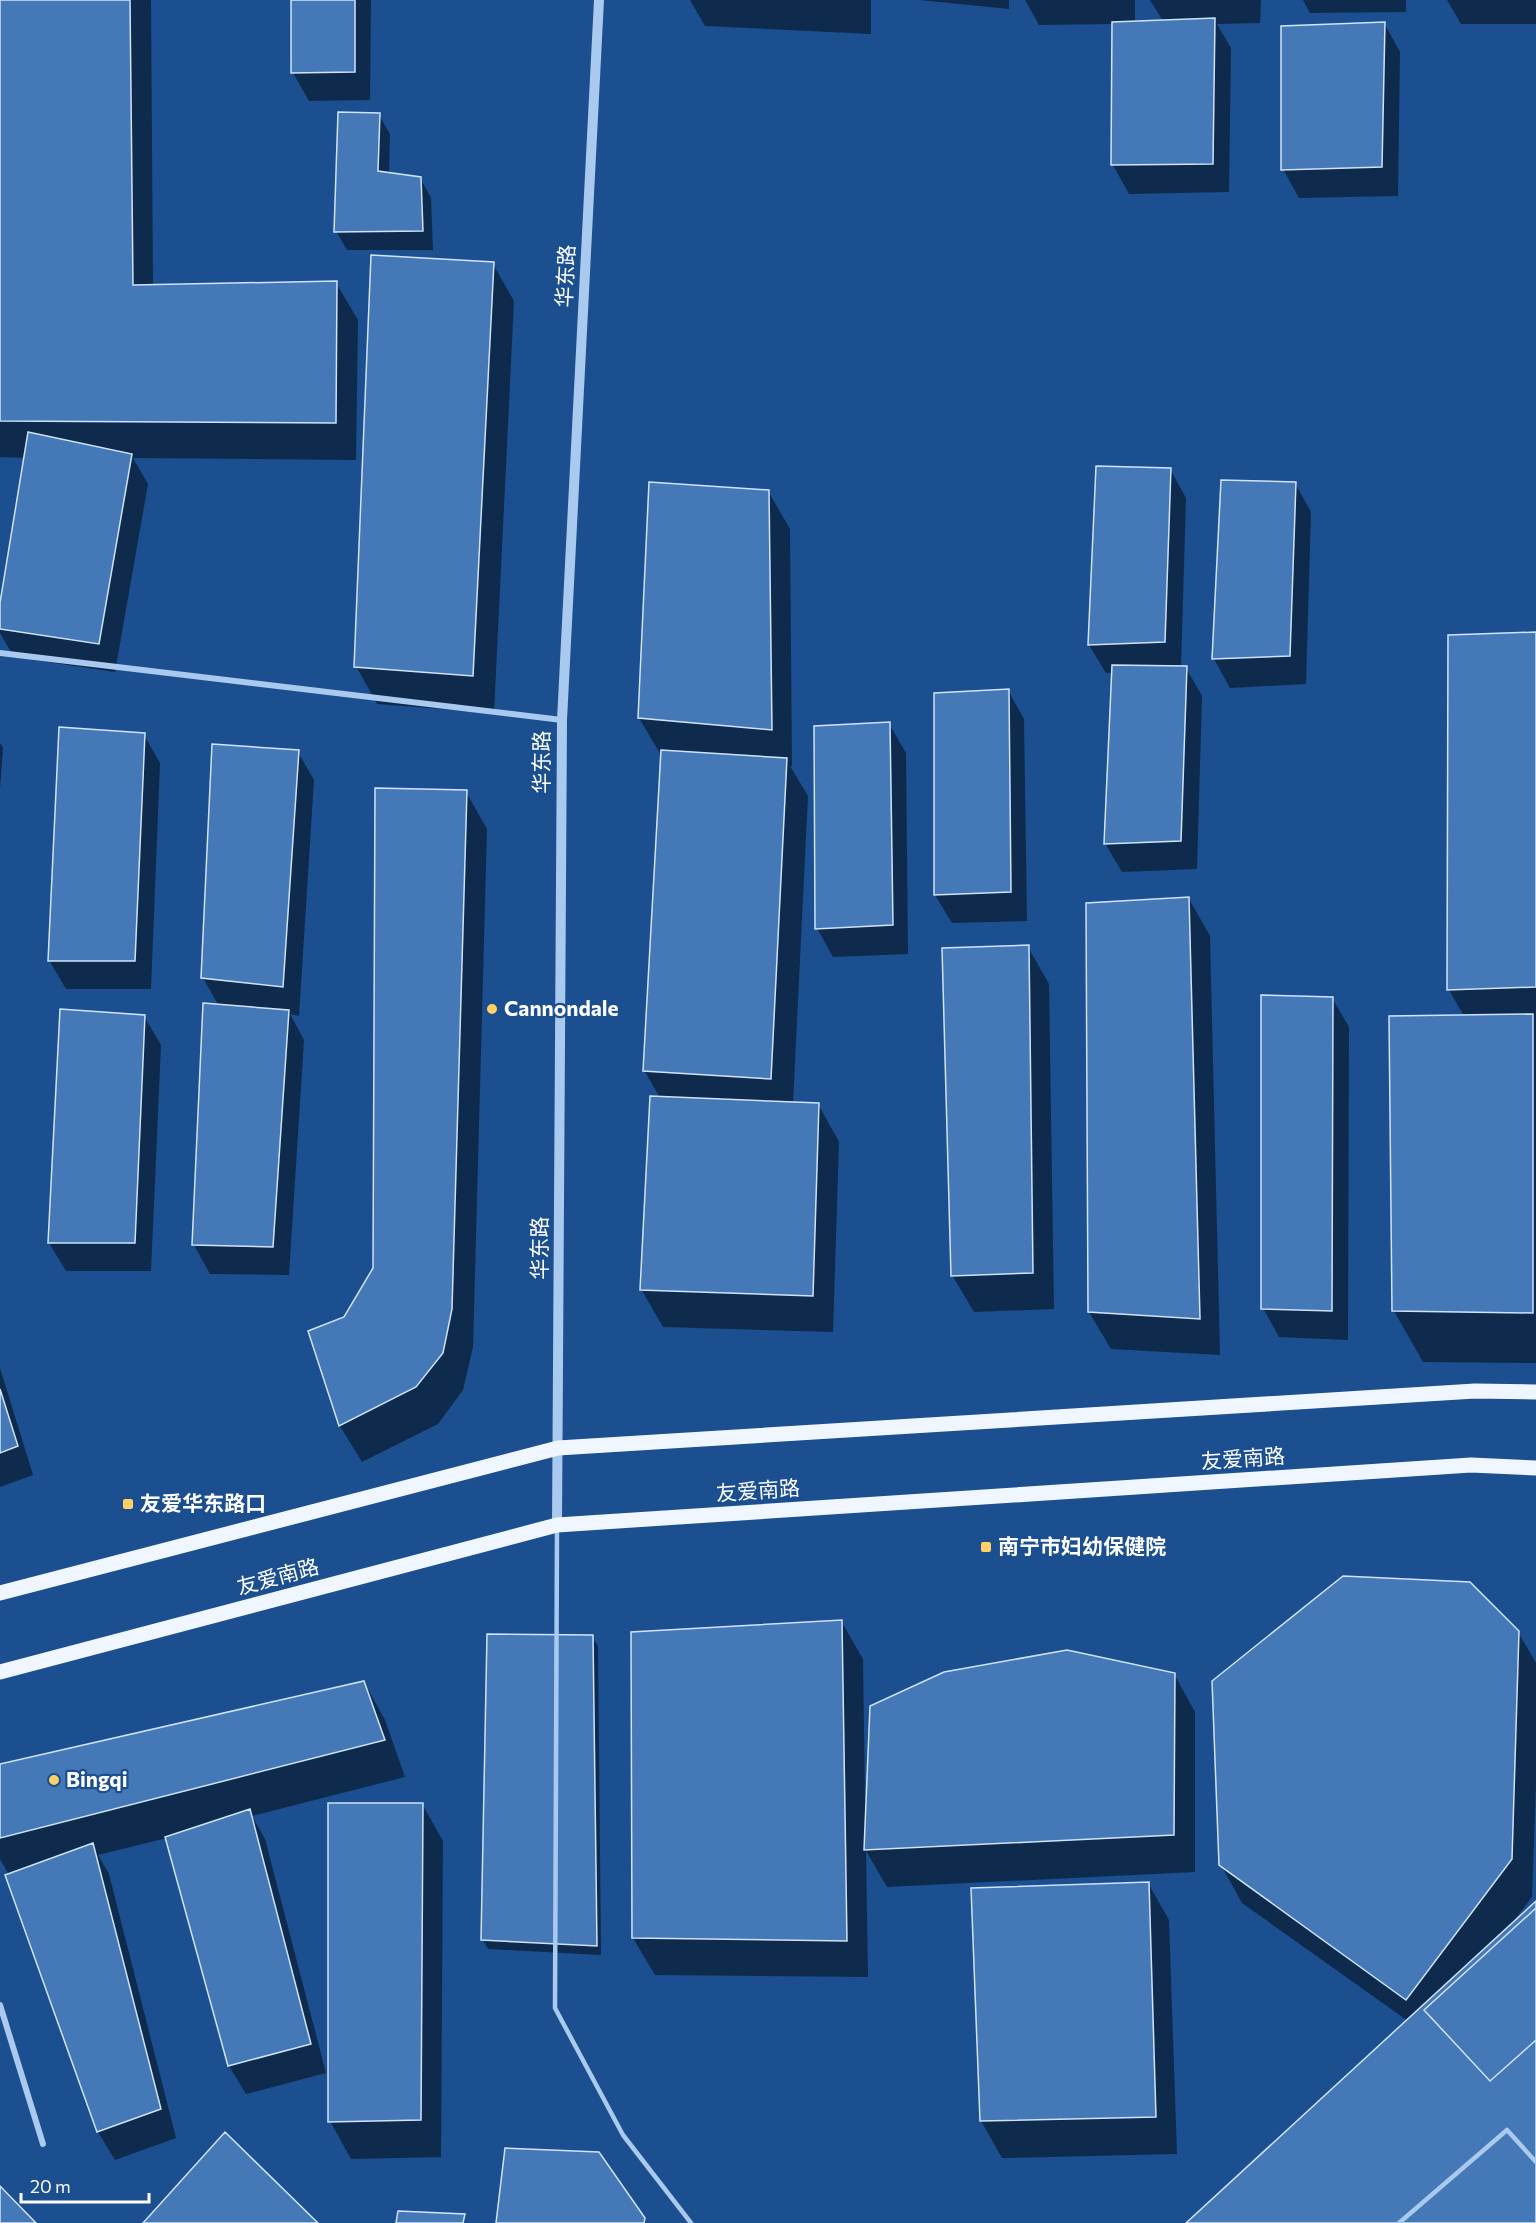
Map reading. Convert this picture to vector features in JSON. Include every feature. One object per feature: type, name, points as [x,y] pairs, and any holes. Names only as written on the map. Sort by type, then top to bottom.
[{"type":"main road","points":[[0,1593],[558,1448],[1475,1391],[1536,1392]]},
{"type":"main road","name":"友爱南路","points":[[0,1672],[557,1525],[1471,1465],[1536,1468]]},
{"type":"street","name":"华东路","points":[[557,1525],[562,720],[599,0]]},
{"type":"street","points":[[0,653],[562,720]]},
{"type":"street","points":[[0,2005],[43,2144]]},
{"type":"lane","points":[[557,1525],[555,2008],[623,2135],[691,2223]]},
{"type":"lane","points":[[1399,2223],[1507,2130],[1536,2162]]},
{"type":"building","points":[[0,0],[130,0],[133,285],[337,281],[336,423],[0,421]]},
{"type":"building","points":[[291,0],[355,0],[355,72],[291,73]]},
{"type":"building","points":[[1215,18],[1213,164],[1111,165],[1112,22]]},
{"type":"building","points":[[1385,22],[1382,167],[1281,170],[1281,26]]},
{"type":"building","points":[[338,112],[380,113],[378,171],[421,177],[423,231],[334,232]]},
{"type":"building","points":[[371,255],[494,262],[473,676],[354,667]]},
{"type":"building","points":[[28,432],[132,454],[99,644],[0,629],[0,603]]},
{"type":"building","points":[[1096,466],[1171,468],[1165,642],[1088,645]]},
{"type":"building","points":[[1221,480],[1296,482],[1290,656],[1212,659]]},
{"type":"building","points":[[649,482],[769,490],[772,730],[638,718]]},
{"type":"building","points":[[1536,632],[1536,987],[1447,990],[1448,635]]},
{"type":"building","points":[[1112,665],[1187,666],[1181,841],[1104,844]]},
{"type":"building","points":[[1009,689],[1011,892],[934,895],[934,693]]},
{"type":"building","points":[[890,722],[893,925],[815,929],[814,726]]},
{"type":"building","points":[[59,727],[145,733],[135,961],[48,961]]},
{"type":"building","points":[[212,744],[299,750],[283,987],[201,978]]},
{"type":"building","points":[[661,750],[787,758],[771,1079],[643,1071]]},
{"type":"building","points":[[375,788],[467,790],[452,1309],[443,1353],[416,1387],[339,1426],[308,1331],[344,1317],[373,1268]]},
{"type":"building","points":[[1189,897],[1200,1319],[1088,1312],[1086,903]]},
{"type":"building","points":[[1029,945],[1033,1273],[951,1276],[942,948]]},
{"type":"building","points":[[1261,995],[1333,997],[1332,1311],[1261,1309]]},
{"type":"building","points":[[203,1003],[289,1010],[273,1247],[192,1245]]},
{"type":"building","points":[[60,1009],[145,1015],[135,1243],[48,1243]]},
{"type":"building","points":[[1533,1014],[1533,1313],[1392,1311],[1389,1016]]},
{"type":"building","points":[[650,1096],[819,1103],[813,1296],[640,1290]]},
{"type":"building","points":[[0,1389],[18,1446],[0,1453]]},
{"type":"building","points":[[1343,1576],[1470,1582],[1519,1631],[1512,1859],[1406,2000],[1219,1865],[1212,1681]]},
{"type":"building","points":[[842,1620],[847,1941],[632,1938],[631,1632]]},
{"type":"building","points":[[487,1634],[593,1635],[597,1946],[481,1940]]},
{"type":"building","points":[[1067,1650],[1175,1673],[1174,1835],[864,1850],[870,1706],[944,1672]]},
{"type":"building","points":[[364,1681],[385,1740],[0,1838],[0,1764]]},
{"type":"building","points":[[328,1803],[423,1803],[421,2120],[328,2122]]},
{"type":"building","points":[[250,1809],[311,2044],[228,2066],[165,1837]]},
{"type":"building","points":[[93,1843],[161,2109],[97,2132],[5,1875]]},
{"type":"building","points":[[1149,1882],[1156,2117],[980,2121],[971,1888]]},
{"type":"building","points":[[1536,1901],[1536,2223],[1186,2223]]},
{"type":"building","points":[[1536,1908],[1536,2040],[1490,2081],[1424,2010]]},
{"type":"building","points":[[225,2132],[318,2223],[143,2223]]},
{"type":"building","points":[[505,2148],[599,2152],[645,2218],[644,2223],[496,2223]]},
{"type":"building","points":[[0,2186],[36,2223],[0,2223]]},
{"type":"building","points":[[398,2211],[465,2214],[463,2223],[396,2223]]},
{"type":"place","name":"Cannondale","points":[[492,1009]]},
{"type":"place","name":"友爱华东路口","points":[[128,1504]]},
{"type":"place","name":"南宁市妇幼保健院","points":[[986,1547]]},
{"type":"place","name":"Bingqi","points":[[54,1780]]}]
